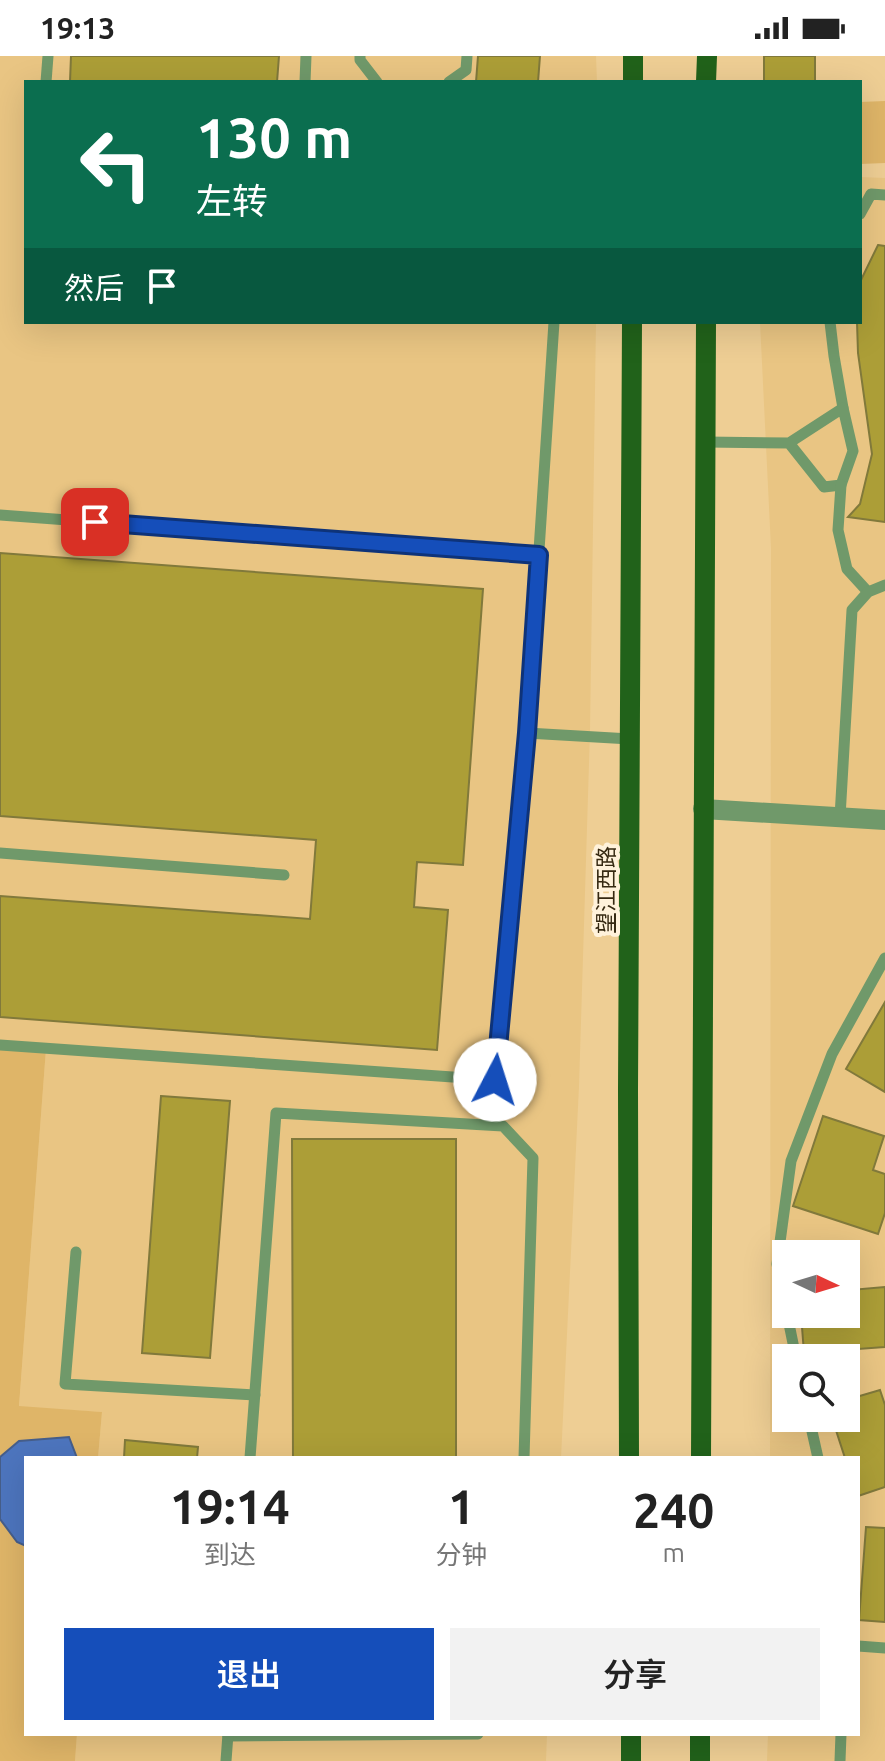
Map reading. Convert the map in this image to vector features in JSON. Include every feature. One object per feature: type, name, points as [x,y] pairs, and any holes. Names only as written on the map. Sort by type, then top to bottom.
[{"type":"main road","points":[[633,56],[633,80]]},
{"type":"main road","points":[[706,80],[707,56]]},
{"type":"main road","name":"望江西路","points":[[629,1456],[632,324]]},
{"type":"main road","points":[[701,1456],[706,324]]},
{"type":"main road","points":[[631,1736],[631,1761]]},
{"type":"main road","points":[[700,1736],[700,1761]]},
{"type":"street","points":[[703,809],[885,820]]},
{"type":"lane","points":[[46,80],[48,56]]},
{"type":"lane","points":[[305,80],[306,56]]},
{"type":"lane","points":[[360,56],[375,80]]},
{"type":"lane","points":[[452,80],[466,70],[467,56]]},
{"type":"lane","points":[[862,210],[871,194],[885,195]]},
{"type":"lane","points":[[0,1045],[495,1080],[527,733],[554,324]]},
{"type":"lane","points":[[830,324],[853,451],[841,485],[838,530],[847,569],[868,592]]},
{"type":"lane","points":[[705,442],[789,443],[843,408]]},
{"type":"lane","points":[[789,443],[824,487],[841,485]]},
{"type":"lane","points":[[0,515],[539,555]]},
{"type":"lane","points":[[840,817],[852,610],[868,592],[885,585]]},
{"type":"lane","points":[[527,733],[630,739]]},
{"type":"lane","points":[[0,853],[284,875]]},
{"type":"lane","points":[[780,1240],[791,1161],[832,1054],[885,958]]},
{"type":"lane","points":[[250,1456],[276,1113],[503,1126],[533,1158],[524,1456]]},
{"type":"lane","points":[[76,1252],[65,1384],[255,1395]]},
{"type":"lane","points":[[812,1432],[818,1456]]},
{"type":"lane","points":[[860,1646],[885,1648]]},
{"type":"lane","points":[[226,1761],[228,1736]]},
{"type":"lane","points":[[840,1761],[841,1736]]},
{"type":"shaded area","points":[[0,56],[596,56],[597,80],[24,80],[24,324],[596,324],[590,731],[579,1086],[561,1456],[98,1456],[102,1412],[19,1407],[46,1049],[0,1045]]},
{"type":"shaded area","points":[[885,101],[885,163],[862,164],[862,102]]},
{"type":"shaded area","points":[[862,177],[885,178],[885,1761],[767,1761],[768,1736],[860,1736],[860,1456],[770,1456],[771,548],[760,324],[862,324]]},
{"type":"shaded area","points":[[0,1045],[46,1049],[19,1406],[102,1412],[98,1456],[24,1456],[24,1736],[77,1736],[75,1761],[0,1761]]},
{"type":"shaded area","points":[[77,1736],[547,1736],[546,1761],[75,1761]]},
{"type":"water","points":[[69,1437],[76,1456],[24,1456],[24,1545],[17,1542],[0,1519],[0,1457],[19,1441]]},
{"type":"building","points":[[71,56],[279,56],[277,80],[70,80]]},
{"type":"building","points":[[478,56],[540,56],[538,80],[476,80]]},
{"type":"building","points":[[764,56],[815,56],[815,80],[764,80]]},
{"type":"building","points":[[878,245],[885,246],[885,522],[848,517],[860,504],[872,454],[858,353],[857,324],[862,324],[862,278]]},
{"type":"building","points":[[0,553],[483,589],[463,865],[417,862],[414,907],[448,910],[437,1050],[0,1017],[0,896],[310,919],[316,840],[0,816]]},
{"type":"building","points":[[885,1002],[885,1092],[846,1069]]},
{"type":"building","points":[[161,1096],[230,1101],[210,1358],[142,1353]]},
{"type":"building","points":[[823,1116],[884,1136],[873,1170],[885,1174],[885,1213],[878,1234],[793,1206]]},
{"type":"building","points":[[292,1139],[456,1139],[456,1456],[293,1456]]},
{"type":"building","points":[[885,1287],[885,1347],[860,1349],[860,1344],[803,1344],[802,1328],[860,1328],[860,1289]]},
{"type":"building","points":[[880,1390],[885,1405],[885,1487],[860,1495],[860,1456],[844,1456],[837,1432],[860,1432],[860,1396]]},
{"type":"building","points":[[125,1440],[198,1447],[197,1456],[124,1456]]},
{"type":"building","points":[[866,1527],[885,1528],[885,1622],[860,1620]]},
{"type":"route","points":[[95,522],[539,555],[527,733],[495,1080]]}]
